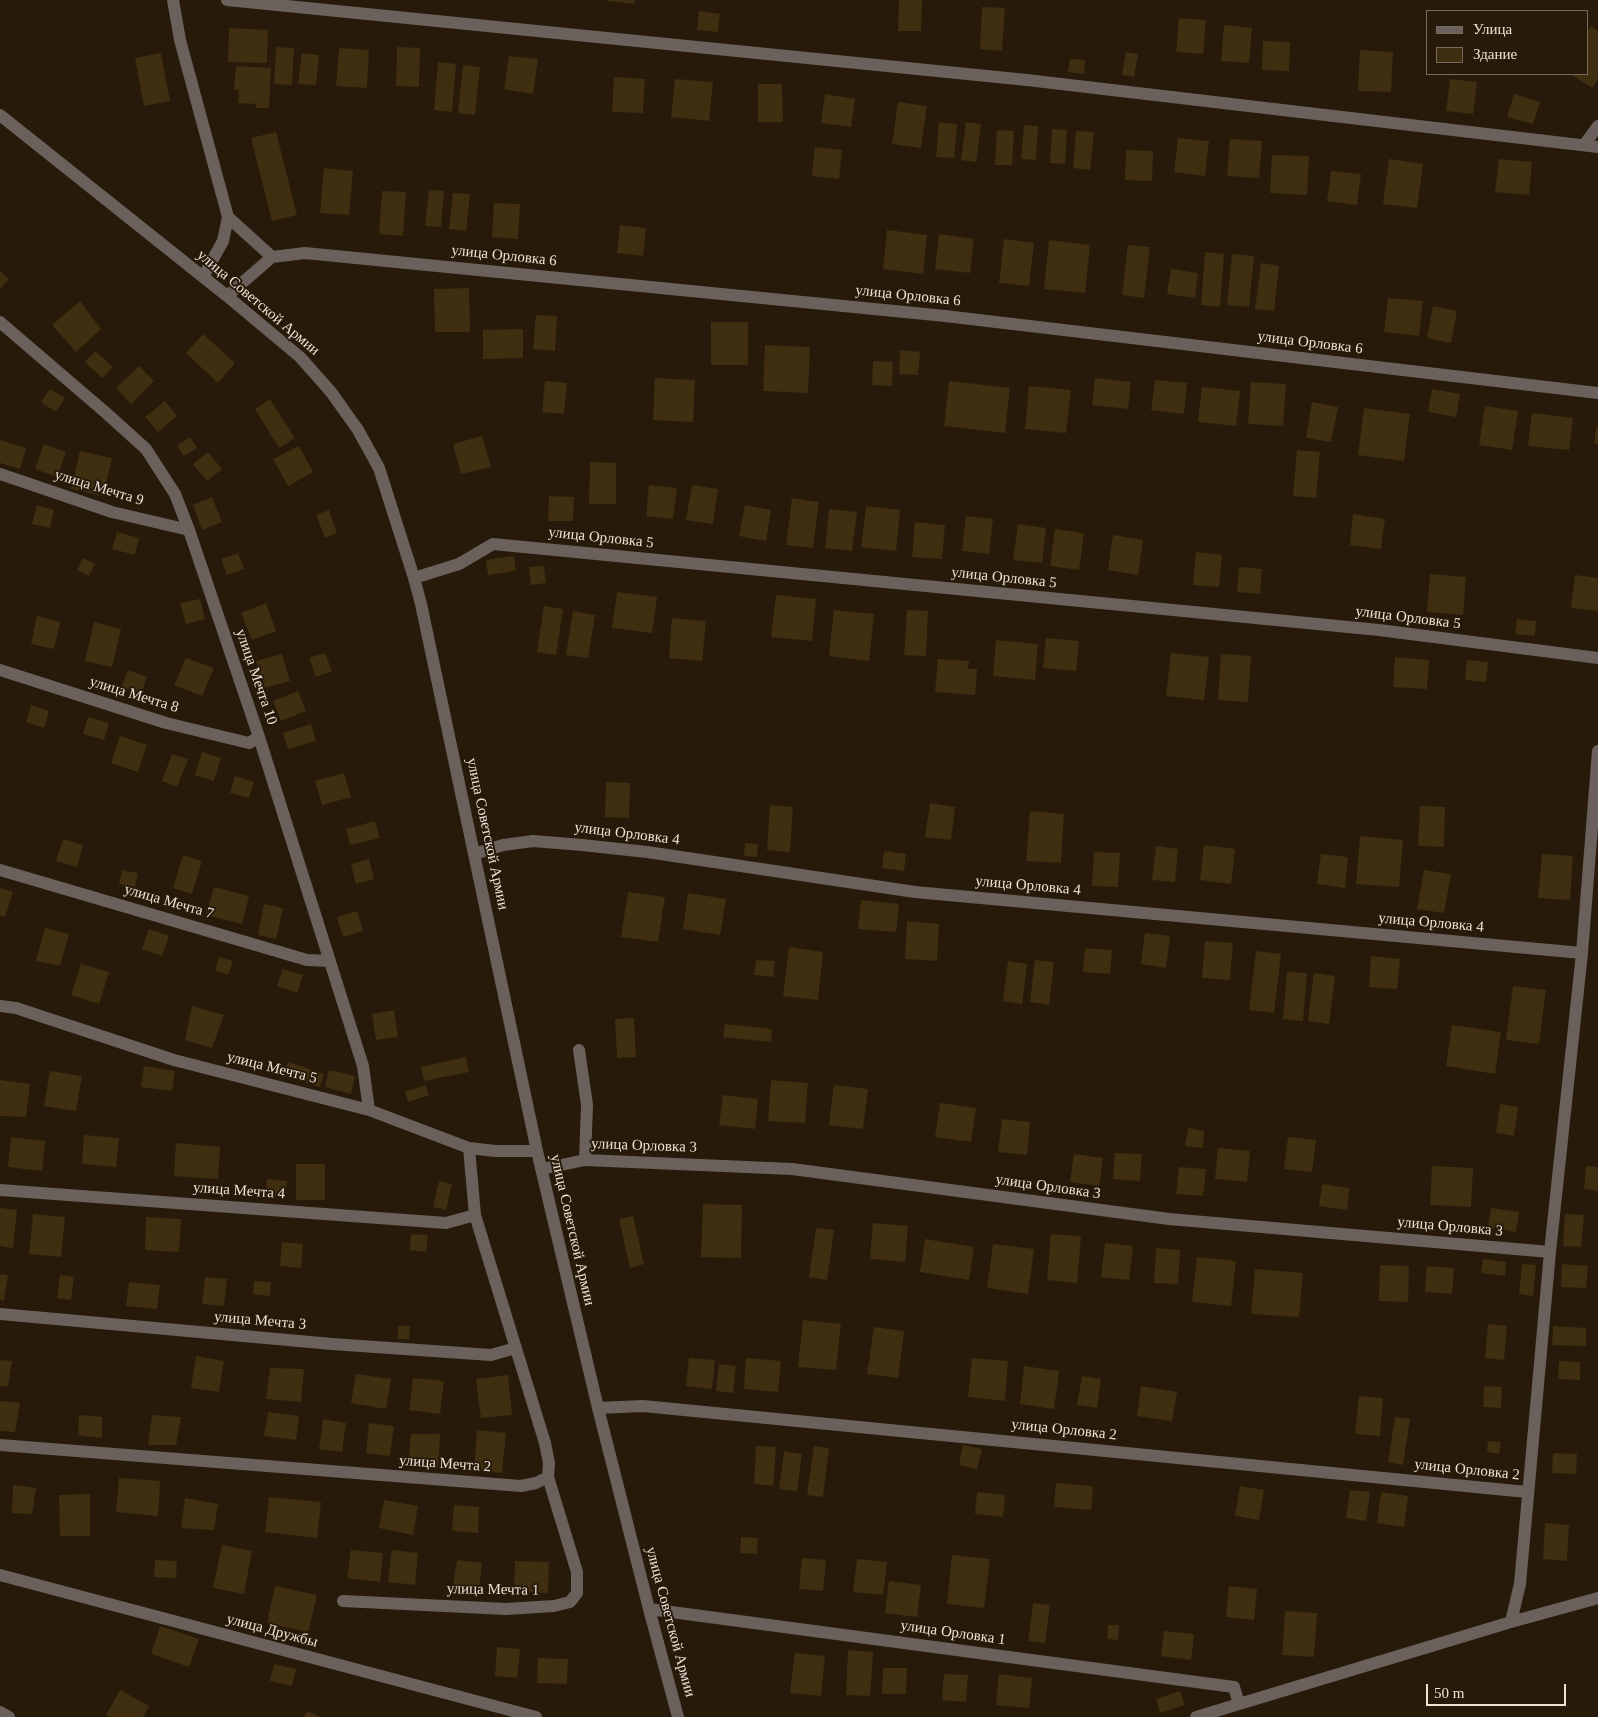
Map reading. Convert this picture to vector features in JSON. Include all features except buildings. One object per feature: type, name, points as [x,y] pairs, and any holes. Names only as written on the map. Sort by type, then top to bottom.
[{"type":"street","points":[[173,0],[180,40],[228,217],[223,241],[203,277]]},
{"type":"street","points":[[228,0],[1027,80],[1598,147]]},
{"type":"street","name":"улица Советской Армии","points":[[0,115],[227,296],[300,357],[331,392],[358,430],[379,468],[414,578],[537,1151],[598,1408],[678,1717]]},
{"type":"street","points":[[1584,145],[1598,126]]},
{"type":"street","points":[[227,296],[272,257],[228,217]]},
{"type":"street","name":"улица Орловка 6","points":[[272,257],[305,253],[945,316],[1598,393]]},
{"type":"street","name":"улица Мечта 10","points":[[0,322],[146,449],[176,494],[259,737],[363,1066],[369,1110]]},
{"type":"street","name":"улица Мечта 9","points":[[0,474],[112,512],[189,530]]},
{"type":"street","name":"улица Орловка 5","points":[[414,578],[459,564],[493,544],[1379,630],[1598,658]]},
{"type":"street","name":"улица Мечта 8","points":[[0,670],[166,723],[249,743],[259,737]]},
{"type":"street","points":[[1511,1622],[1520,1584],[1550,1252],[1582,953],[1598,751]]},
{"type":"street","name":"улица Орловка 4","points":[[474,854],[503,844],[533,841],[582,844],[915,892],[1582,953]]},
{"type":"street","name":"улица Мечта 7","points":[[0,870],[306,960],[330,961]]},
{"type":"street","name":"улица Мечта 5","points":[[0,1006],[16,1008],[174,1060],[369,1110],[469,1148],[495,1151],[537,1151]]},
{"type":"street","points":[[579,1050],[587,1105],[585,1160]]},
{"type":"street","points":[[469,1148],[475,1215],[545,1443],[549,1463],[548,1477]]},
{"type":"street","name":"улица Орловка 3","points":[[542,1169],[585,1160],[792,1169],[1169,1219],[1550,1252]]},
{"type":"street","name":"улица Мечта 4","points":[[0,1190],[446,1223],[475,1215]]},
{"type":"street","name":"улица Мечта 3","points":[[0,1314],[332,1344],[491,1355],[516,1348]]},
{"type":"street","name":"улица Орловка 2","points":[[598,1408],[642,1406],[1528,1492]]},
{"type":"street","name":"улица Мечта 2","points":[[0,1445],[521,1486],[536,1483],[548,1477]]},
{"type":"street","name":"улица Мечта 1","points":[[342,1601],[506,1609],[554,1606],[570,1602],[577,1593],[577,1572],[548,1477]]},
{"type":"street","name":"улица Дружбы","points":[[0,1576],[536,1717]]},
{"type":"street","points":[[1196,1717],[1511,1622],[1598,1598]]},
{"type":"street","name":"улица Орловка 1","points":[[649,1610],[1234,1687],[1240,1704]]},
{"type":"street","points":[[0,1712],[9,1717]]}]
